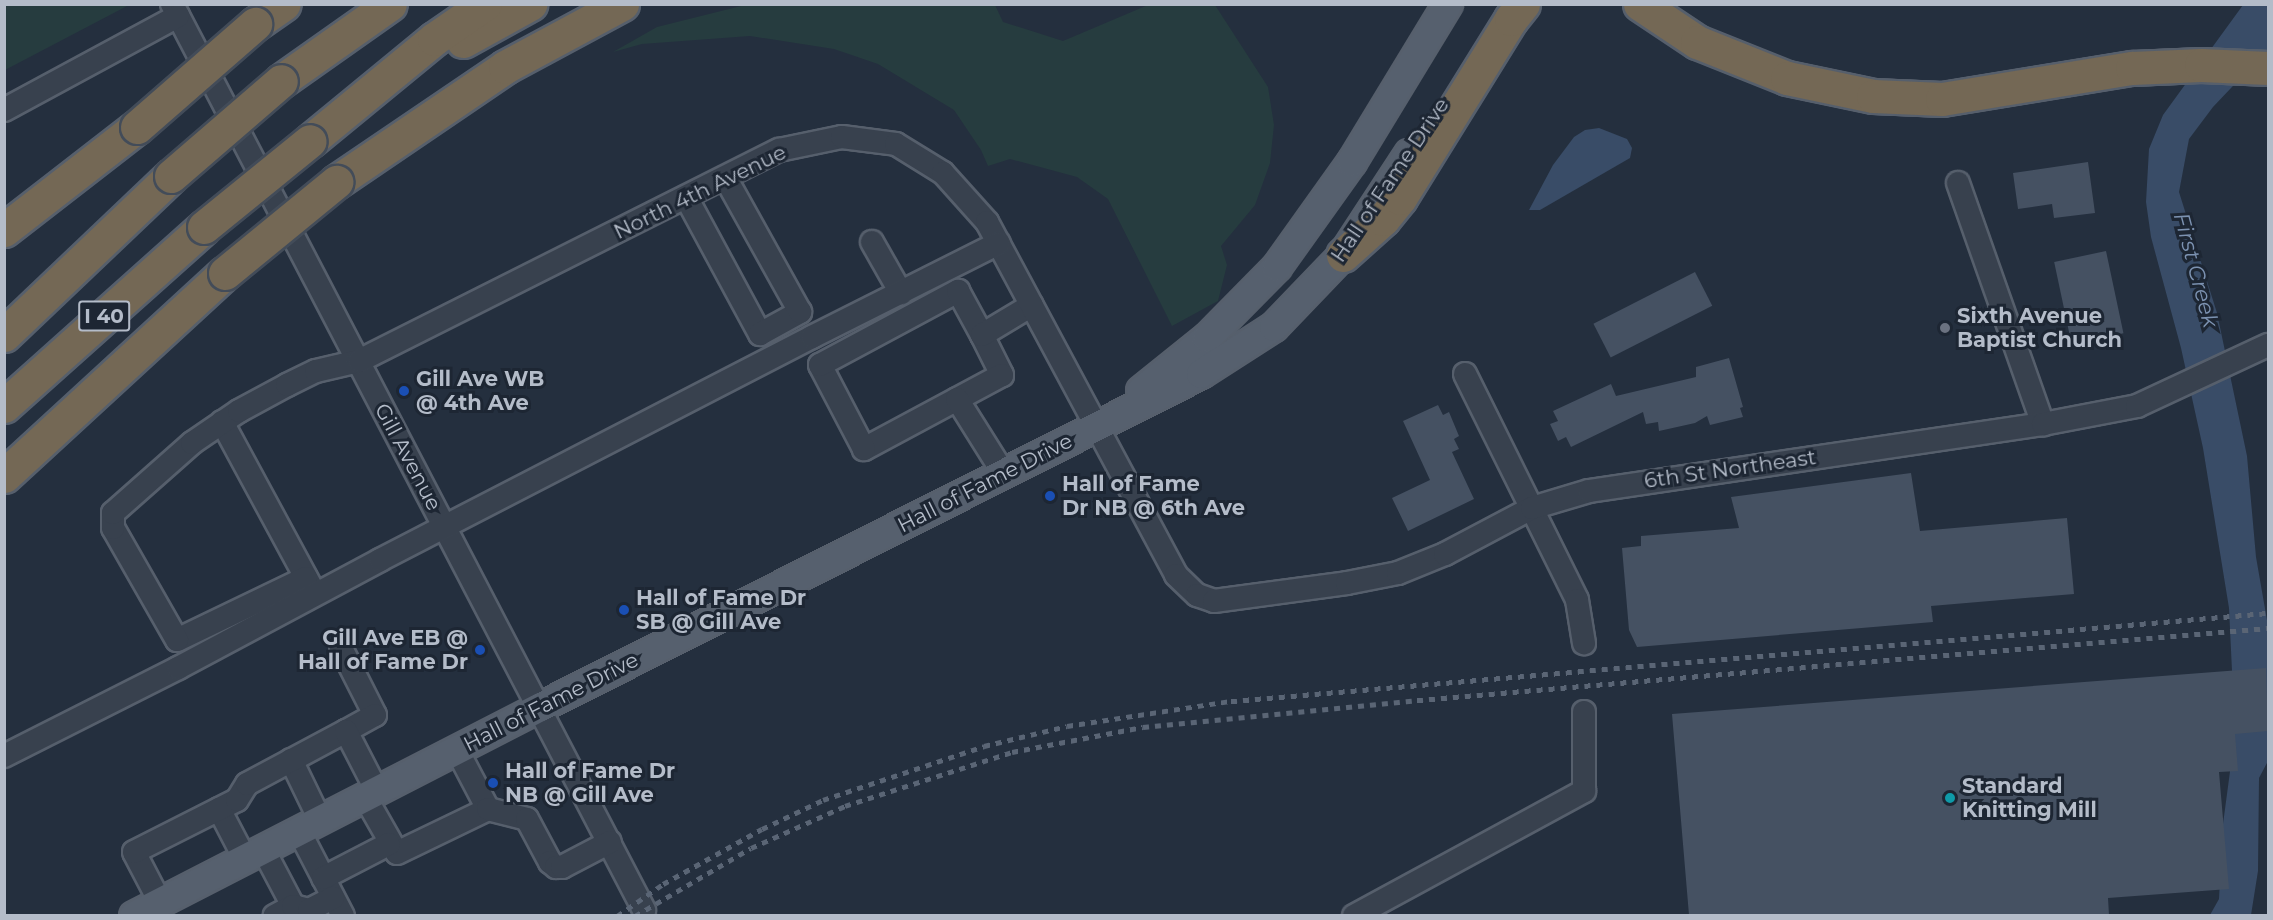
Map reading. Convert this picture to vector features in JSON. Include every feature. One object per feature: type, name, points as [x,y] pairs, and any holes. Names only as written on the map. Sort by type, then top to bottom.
[{"type":"highway","points":[[4,230],[137,127],[255,24],[284,4]]},
{"type":"highway","name":"I 40","points":[[4,334],[171,176],[281,81],[390,4]]},
{"type":"highway","name":"I 40","points":[[4,406],[204,227],[434,39],[485,4]]},
{"type":"highway","points":[[365,97],[530,4]]},
{"type":"highway","points":[[4,476],[225,273],[336,182],[506,67],[622,4]]},
{"type":"highway","points":[[1343,255],[1383,219],[1400,198],[1511,19],[1523,4]]},
{"type":"highway","points":[[1626,4],[1674,27]]},
{"type":"highway","points":[[1640,4],[1697,42],[1787,78],[1873,96],[1942,99],[2132,68],[2201,65],[2268,68]]},
{"type":"main road","name":"Hall of Fame Drive","points":[[1098,427],[1207,339],[1277,267],[1352,162],[1448,4]]},
{"type":"main road","name":"Hall of Fame Drive","points":[[134,915],[1201,374],[1274,327],[1343,255],[1505,4]]},
{"type":"street","points":[[4,110],[175,10]]},
{"type":"street","name":"Gill Avenue","points":[[175,10],[541,707],[644,910]]},
{"type":"street","name":"North 4th Avenue","points":[[310,586],[177,640],[113,528],[113,513],[130,495],[192,443],[222,422],[316,371],[359,361],[779,150],[842,137],[896,144],[943,173],[987,222],[1176,575],[1197,595]]},
{"type":"street","points":[[725,177],[812,337]]},
{"type":"street","points":[[1958,183],[2043,424]]},
{"type":"street","points":[[686,197],[760,334],[800,312]]},
{"type":"street","points":[[872,242],[901,293]]},
{"type":"street","points":[[4,756],[178,668],[310,586],[445,527],[999,243]]},
{"type":"street","points":[[958,291],[981,335],[1002,375],[864,449],[820,365],[958,291]]},
{"type":"street","points":[[981,335],[1032,305]]},
{"type":"street","name":"6th St Northeast","points":[[1197,595],[1214,602],[1347,583],[1398,573],[1446,554],[1532,508],[1589,491],[1670,477],[2043,424],[2138,406],[2268,345]]},
{"type":"street","points":[[1465,374],[1577,600],[1584,643]]},
{"type":"street","points":[[957,399],[1004,474]]},
{"type":"street","points":[[222,422],[310,586]]},
{"type":"street","points":[[160,902],[134,852],[237,800],[246,784],[375,715],[341,648]]},
{"type":"street","points":[[1354,915],[1584,791],[1584,712]]},
{"type":"street","points":[[346,731],[389,844],[397,853],[488,809],[527,819],[550,862],[556,867],[562,867],[610,842]]},
{"type":"street","points":[[456,750],[488,809]]},
{"type":"street","points":[[291,760],[333,897]]},
{"type":"street","points":[[219,809],[254,854],[284,911],[309,910],[333,897],[389,844]]},
{"type":"green space","points":[[5,4],[129,4],[129,5],[5,70]]},
{"type":"green space","points":[[745,5],[995,5],[1003,22],[1063,41],[1148,5],[1215,5],[1268,87],[1274,125],[1270,163],[1255,205],[1221,246],[1227,265],[1218,301],[1172,326],[1108,199],[1077,177],[1010,159],[988,166],[981,150],[954,110],[878,64],[834,49],[750,36],[642,44],[613,52],[657,27]]},
{"type":"water","name":"First Creek","points":[[2243,5],[2268,5],[2268,49],[2213,107],[2189,139],[2179,192],[2217,313],[2247,456],[2256,557],[2268,626],[2268,761],[2259,778],[2258,871],[2251,915],[2210,915],[2219,899],[2223,824],[2235,734],[2229,608],[2203,448],[2181,348],[2151,237],[2146,202],[2149,149],[2163,115]]},
{"type":"water","points":[[1599,128],[1627,139],[1632,148],[1630,158],[1540,210],[1529,210],[1553,165],[1574,137],[1585,130]]},
{"type":"building","points":[[2088,162],[2095,213],[2054,218],[2052,204],[2018,209],[2013,173]]},
{"type":"building","points":[[2106,251],[2123,333],[2072,344],[2054,262]]},
{"type":"building","points":[[1695,272],[1712,306],[1611,358],[1593,324]]},
{"type":"building","points":[[1729,358],[1743,407],[1740,408],[1743,417],[1710,425],[1707,416],[1695,423],[1659,431],[1658,422],[1646,424],[1643,412],[1571,447],[1566,437],[1558,441],[1550,424],[1558,421],[1553,411],[1611,384],[1616,396],[1696,377],[1696,367]]},
{"type":"building","points":[[1438,405],[1443,415],[1449,412],[1459,436],[1454,439],[1459,449],[1452,452],[1474,499],[1408,531],[1392,498],[1430,480],[1403,421]]},
{"type":"building","points":[[1911,473],[1920,531],[2067,518],[2074,594],[1931,606],[1933,622],[1637,647],[1629,630],[1622,548],[1641,546],[1641,536],[1739,528],[1731,497]]},
{"type":"building","name":"Standard Knitting Mill","points":[[2266,668],[2268,731],[2235,734],[2238,771],[2219,772],[2229,889],[2108,898],[2109,915],[1689,915],[1672,714]]},
{"type":"railway","points":[[617,916],[663,884],[762,829],[823,800],[984,746],[1067,726],[1231,701],[2268,613]]},
{"type":"railway","points":[[635,916],[751,848],[845,806],[1012,752],[1143,727],[1417,700],[2268,628]]},
{"type":"place","name":"Sixth Avenue Baptist Church","points":[[1945,328]]},
{"type":"place","name":"Gill Ave WB @ 4th Ave","points":[[404,391]]},
{"type":"place","name":"Hall of Fame Dr NB @ 6th Ave","points":[[1050,496]]},
{"type":"place","name":"Hall of Fame Dr SB @ Gill Ave","points":[[624,610]]},
{"type":"place","name":"Gill Ave EB @ Hall of Fame Dr","points":[[480,650]]},
{"type":"place","name":"Hall of Fame Dr NB @ Gill Ave","points":[[493,783]]},
{"type":"place","name":"Standard Knitting Mill","points":[[1950,798]]}]
